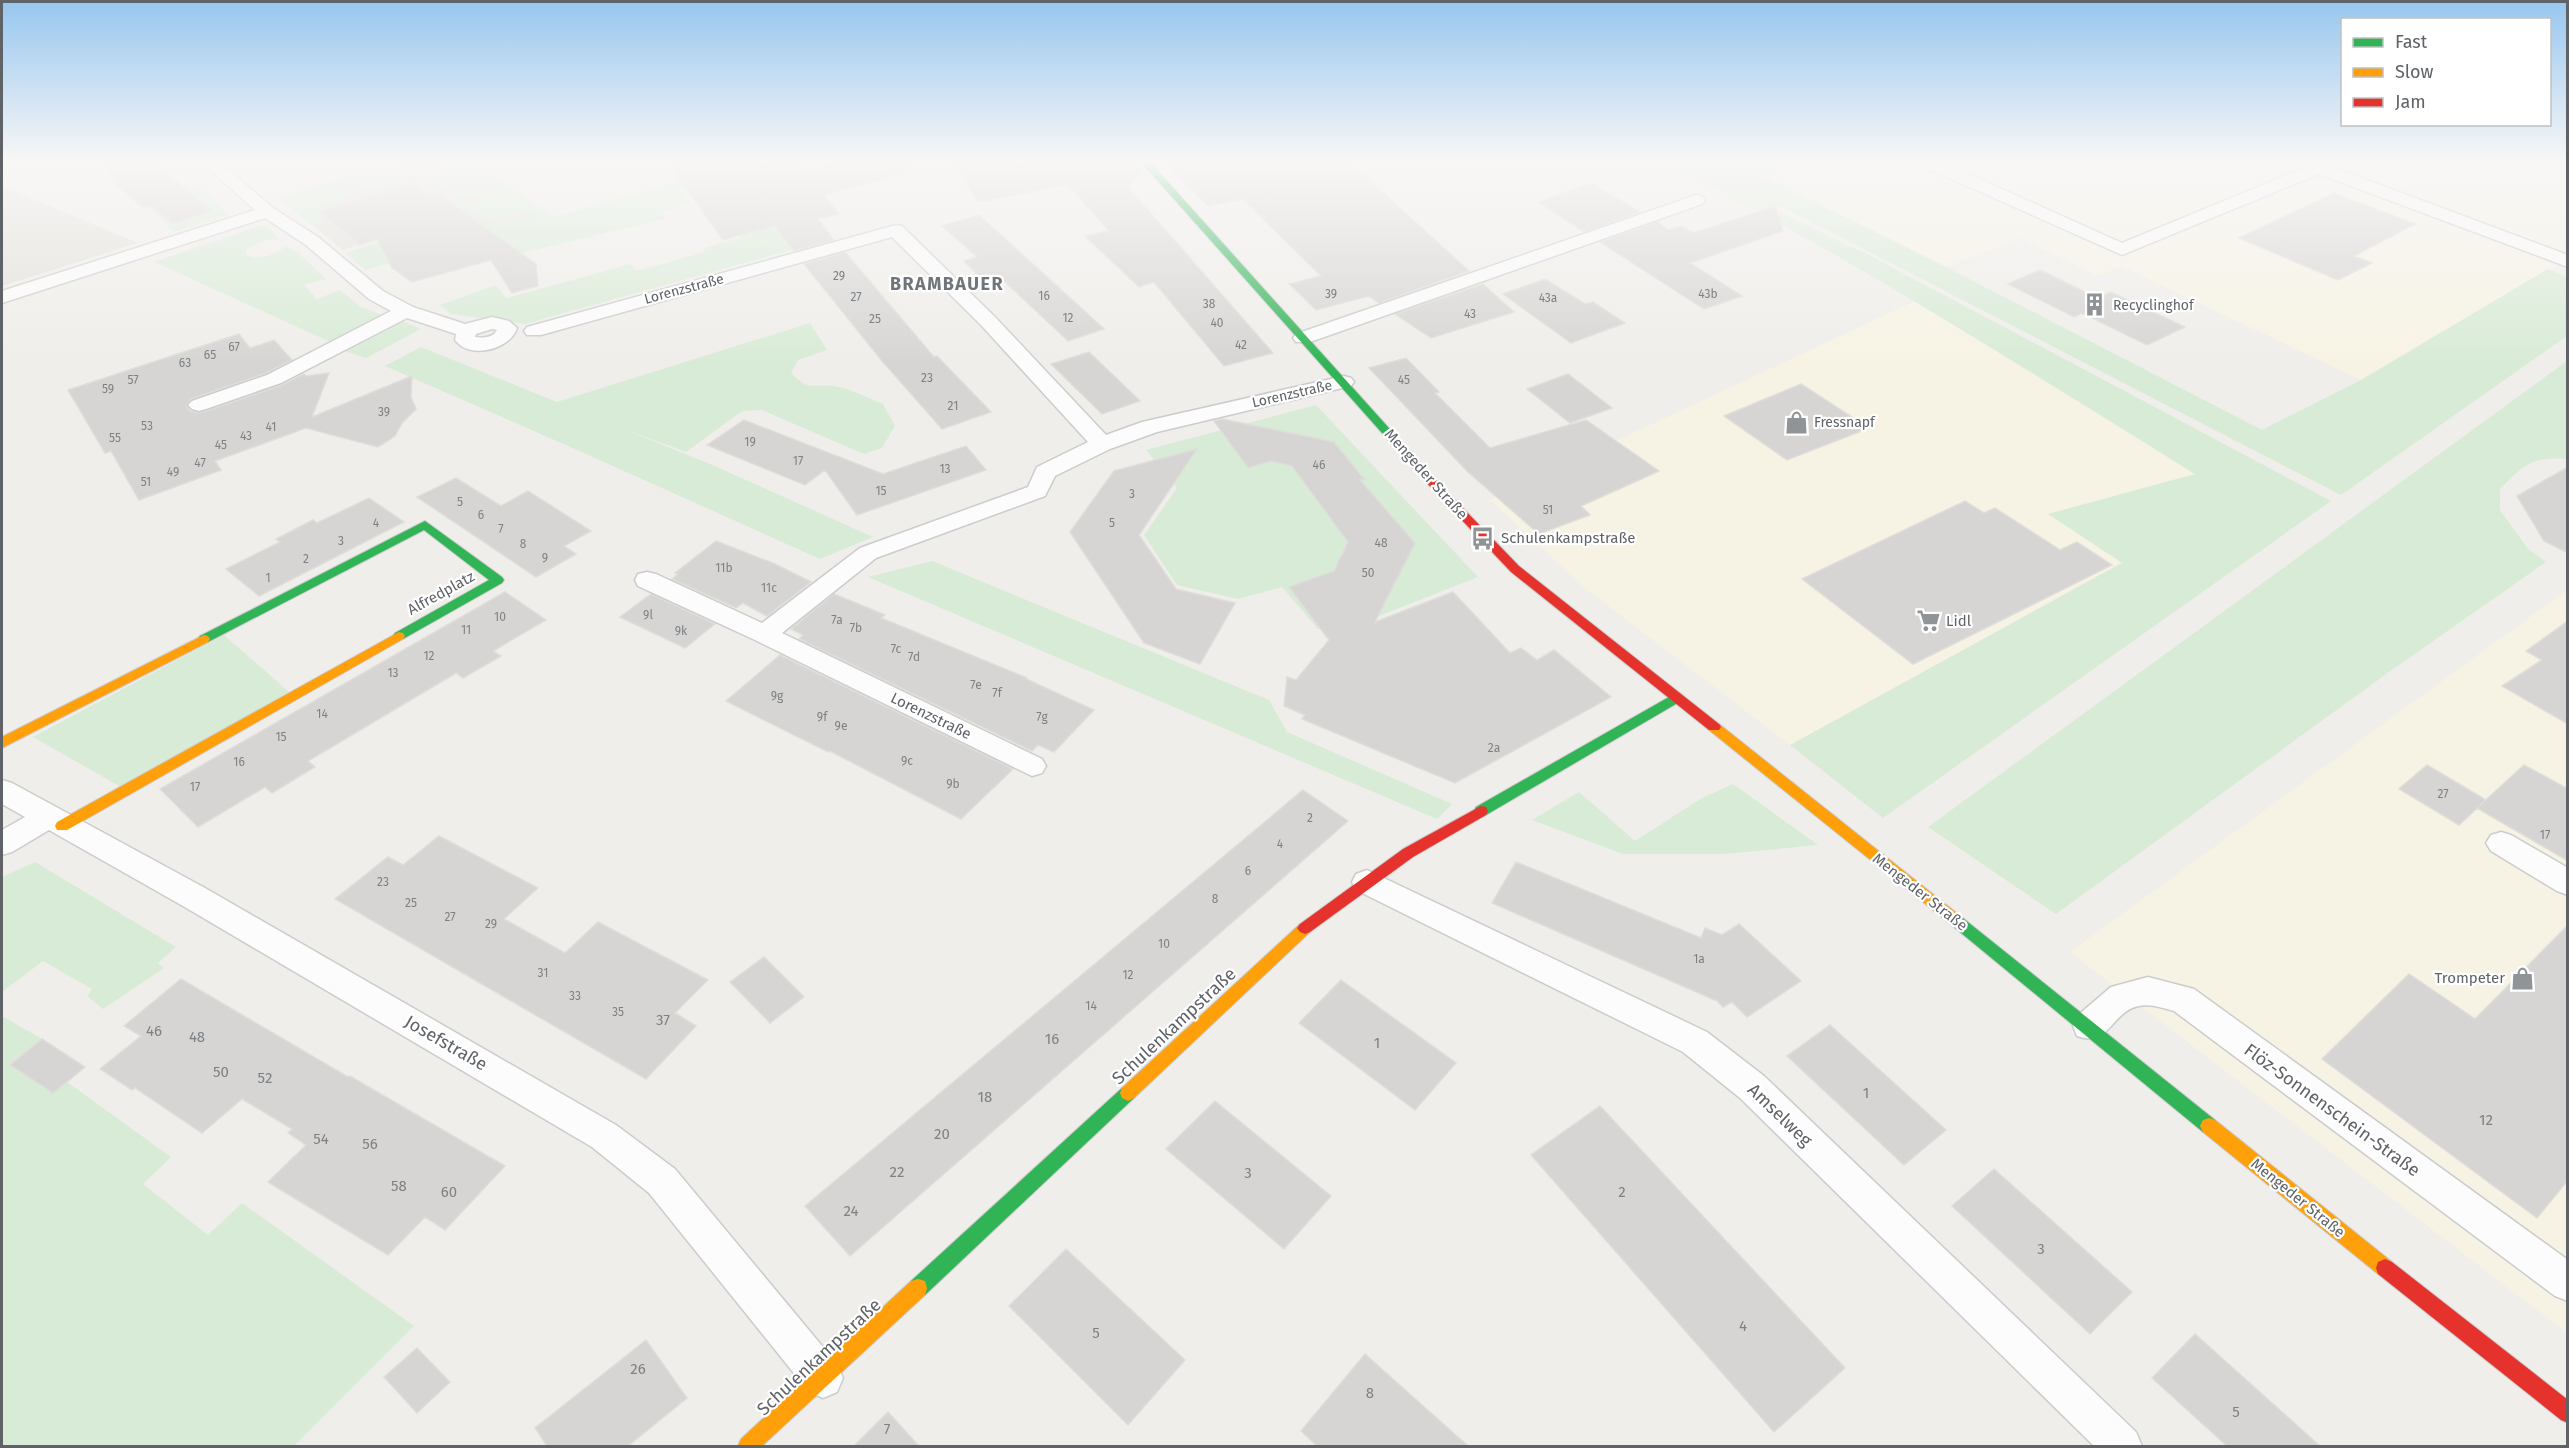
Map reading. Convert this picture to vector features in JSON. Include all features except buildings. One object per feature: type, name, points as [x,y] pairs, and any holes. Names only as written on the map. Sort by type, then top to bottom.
[{"type":"main road","name":"Mengeder Straße","points":[[1205,230],[1470,524],[1515,569],[2089,1026],[2298,1199],[2568,1413]]},
{"type":"main road","name":"Alfredplatz","points":[[2,743],[425,525],[498,580],[54,822]]},
{"type":"main road","name":"Schulenkampstraße","points":[[748,1446],[824,1378],[1310,924],[1408,853],[1676,699]]},
{"type":"street","points":[[2,297],[212,230]]},
{"type":"street","points":[[294,230],[312,241],[376,295],[405,311],[466,331]]},
{"type":"street","name":"Lorenzstraße","points":[[534,331],[896,230],[987,321],[1102,444]]},
{"type":"street","points":[[1303,338],[1612,230]]},
{"type":"street","points":[[2077,230],[2122,250],[2167,230]]},
{"type":"street","points":[[2482,230],[2568,262]]},
{"type":"street","points":[[199,405],[274,379],[405,311]]},
{"type":"street","name":"Lorenzstraße","points":[[764,634],[868,553],[1037,491],[1045,472],[1102,444],[1191,417],[1344,382]]},
{"type":"street","name":"Lorenzstraße","points":[[647,580],[764,634],[1032,766]]},
{"type":"street","name":"Josefstraße","points":[[2,791],[54,822],[204,903],[604,1136],[662,1181],[824,1378]]},
{"type":"street","points":[[2,844],[54,822]]},
{"type":"street","points":[[2501,843],[2568,883]]},
{"type":"street","name":"Amselweg","points":[[1367,882],[1695,1042],[1752,1087],[2122,1446]]},
{"type":"street","name":"Flöz-Sonnenschein-Straße","points":[[2089,1026],[2122,997],[2148,991],[2183,999],[2568,1284]]},
{"type":"shaded area","points":[[2,230],[106,230],[138,243],[2,286]]},
{"type":"shaded area","points":[[318,230],[509,230],[399,261],[376,239],[343,250]]},
{"type":"shaded area","points":[[1871,230],[2567,230],[2567,260],[2361,380],[2121,266],[2098,276],[2020,238],[1946,267]]},
{"type":"shaded area","points":[[1915,301],[2196,475],[2049,514],[2122,562],[1790,745],[1585,588],[1490,500]]},
{"type":"shaded area","points":[[2567,590],[2567,1333],[2070,952]]},
{"type":"green space","points":[[248,230],[271,230],[280,240],[258,243],[246,250],[246,255],[267,256],[285,246],[297,252],[326,279],[304,285],[317,299],[340,290],[361,307],[385,316],[335,344],[154,262]]},
{"type":"green space","points":[[473,230],[620,230],[501,258],[390,263],[365,270],[345,253],[378,242],[424,246]]},
{"type":"green space","points":[[749,230],[780,230],[795,249],[525,324],[451,314],[440,305],[496,285],[506,298],[631,264],[636,271],[705,252],[704,248],[742,237],[740,232]]},
{"type":"green space","points":[[1790,230],[1815,230],[1867,254],[2331,501],[1883,818],[1790,745],[2122,563],[2048,514],[2195,474],[1999,352]]},
{"type":"green space","points":[[1826,230],[1871,230],[2262,430],[2361,380],[2548,269],[2567,277],[2567,336],[2341,495]]},
{"type":"green space","points":[[400,320],[421,329],[366,358],[345,351]]},
{"type":"green space","points":[[810,323],[827,350],[798,360],[791,373],[810,386],[839,387],[883,404],[895,426],[882,448],[864,454],[762,410],[742,411],[686,452],[624,429],[717,467],[873,537],[820,559],[385,366],[421,347],[557,402]]},
{"type":"green space","points":[[2567,361],[2567,459],[2545,459],[2529,464],[2500,489],[2500,510],[2528,549],[2546,562],[2389,672],[2056,914],[1928,827]]},
{"type":"green space","points":[[1316,405],[1478,577],[1351,627],[1318,629],[1282,587],[1238,599],[1177,585],[1144,535],[1177,488],[1146,450]]},
{"type":"green space","points":[[932,561],[1269,700],[1287,732],[1452,804],[1437,819],[868,577]]},
{"type":"green space","points":[[224,635],[289,692],[121,787],[33,737]]},
{"type":"green space","points":[[1733,784],[1818,845],[1724,854],[1623,854],[1532,820],[1579,792],[1635,841],[1702,798]]},
{"type":"green space","points":[[35,862],[176,947],[158,963],[164,968],[103,1009],[87,996],[92,989],[43,961],[2,992],[2,877]]},
{"type":"green space","points":[[2,1016],[42,1039],[10,1065],[53,1092],[67,1082],[171,1157],[143,1184],[208,1235],[242,1203],[414,1326],[294,1446],[2,1446]]},
{"type":"traffic: fast","points":[[1205,230],[1427,477]]},
{"type":"traffic: fast","points":[[204,639],[425,525],[498,580],[399,636]]},
{"type":"traffic: fast","points":[[1481,811],[1676,698]]},
{"type":"traffic: fast","points":[[1954,919],[2209,1126]]},
{"type":"traffic: fast","points":[[918,1288],[1128,1093]]},
{"type":"traffic: slow","points":[[62,826],[399,636]]},
{"type":"traffic: slow","points":[[2,743],[204,639]]},
{"type":"traffic: slow","points":[[1714,727],[1954,919]]},
{"type":"traffic: slow","points":[[1128,1093],[1305,928]]},
{"type":"traffic: slow","points":[[2209,1126],[2385,1268]]},
{"type":"traffic: slow","points":[[748,1446],[918,1288]]},
{"type":"traffic: jam","points":[[1427,477],[1515,569],[1714,727]]},
{"type":"traffic: jam","points":[[1305,928],[1408,853],[1481,811]]},
{"type":"traffic: jam","points":[[2385,1268],[2568,1413]]},
{"type":"place","name":"Recyclinghof","points":[[2095,305]]},
{"type":"place","name":"Fressnapf","points":[[1796,422]]},
{"type":"place","name":"Schulenkampstraße","points":[[1483,538]]},
{"type":"place","name":"Lidl","points":[[1928,621]]},
{"type":"place","name":"Trompeter","points":[[2523,978]]},
{"type":"district","name":"BRAMBAUER","points":[[947,284]]}]
